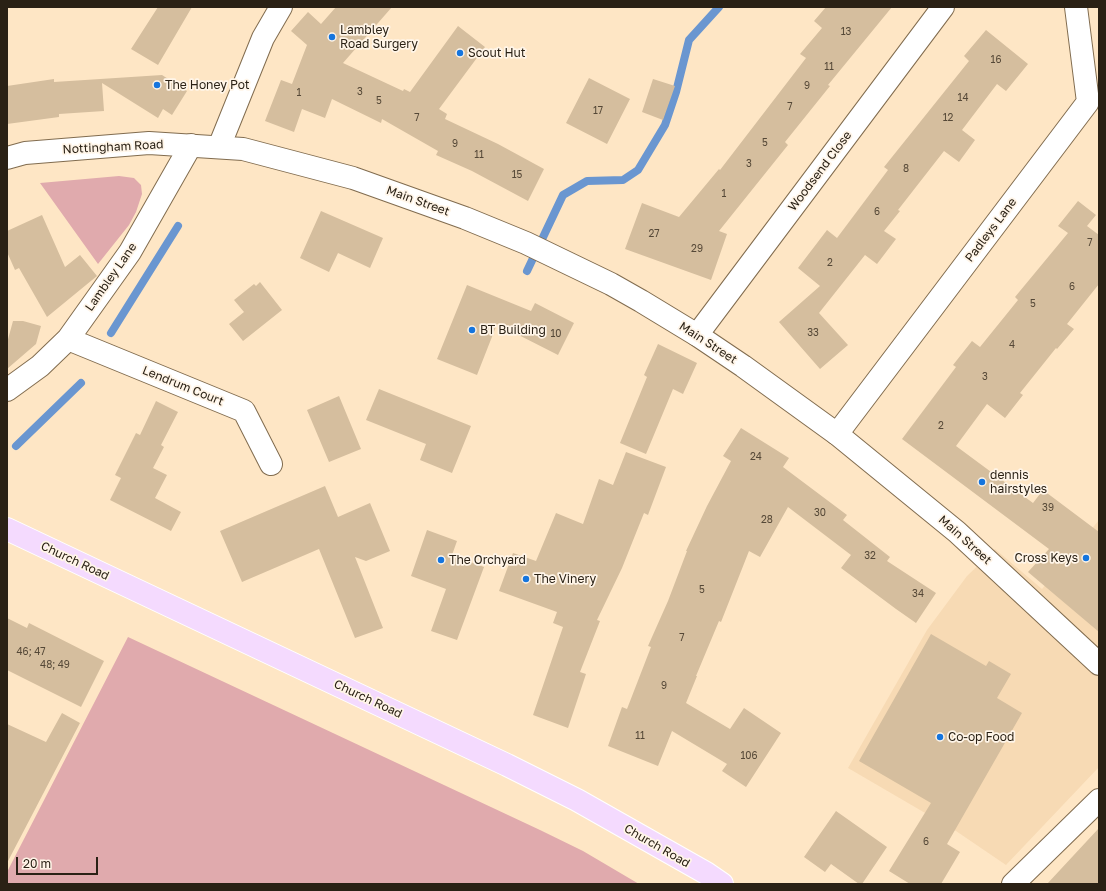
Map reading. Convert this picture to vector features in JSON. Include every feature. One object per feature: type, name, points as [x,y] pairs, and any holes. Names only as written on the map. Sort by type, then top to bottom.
[{"type":"main road","name":"Church Road","points":[[7,529],[508,765],[577,800],[706,873],[722,884]]},
{"type":"street","points":[[219,147],[263,38],[281,7]]},
{"type":"street","name":"Woodsend Close","points":[[697,335],[943,7]]},
{"type":"street","name":"Padleys Lane","points":[[837,434],[1088,102],[1076,7]]},
{"type":"street","name":"Nottingham Road","points":[[7,158],[25,154],[100,146],[149,143],[243,149]]},
{"type":"street","name":"Lambley Lane","points":[[7,390],[40,366],[68,338],[130,252],[191,145]]},
{"type":"street","name":"Main Street","points":[[243,149],[353,178],[465,218],[526,243],[611,284],[697,335],[748,369],[837,434],[956,532],[1099,664]]},
{"type":"street","name":"Lendrum Court","points":[[68,338],[244,411],[271,464]]},
{"type":"street","points":[[1013,884],[1099,800]]},
{"type":"shaded area","points":[[119,176],[134,178],[141,185],[142,194],[136,212],[129,225],[98,264],[40,183]]},
{"type":"shaded area","points":[[1099,520],[1099,767],[1006,865],[956,831],[848,768],[927,630],[967,576],[995,549],[1042,589]]},
{"type":"shaded area","points":[[128,637],[540,830],[583,851],[639,884],[7,884],[7,872]]},
{"type":"building","points":[[158,7],[192,7],[158,65],[131,49]]},
{"type":"building","points":[[336,7],[392,7],[343,63],[403,91],[404,89],[410,92],[458,26],[485,47],[439,109],[447,114],[445,119],[498,144],[544,169],[528,201],[472,171],[436,155],[438,151],[382,119],[381,123],[332,99],[325,118],[302,109],[294,132],[265,121],[281,80],[292,84],[307,45],[291,31],[308,12],[321,24]]},
{"type":"building","points":[[826,7],[892,7],[828,85],[830,86],[785,142],[788,145],[719,231],[727,234],[711,280],[625,249],[642,203],[679,217],[719,169],[720,170],[806,58],[800,54],[822,28],[814,21]]},
{"type":"building","points":[[986,30],[1028,64],[1006,91],[997,84],[962,130],[975,140],[959,162],[944,151],[898,210],[900,211],[884,231],[896,239],[877,264],[865,255],[819,313],[848,345],[820,369],[779,322],[820,286],[798,268],[827,230],[837,238],[888,170],[884,167],[969,61],[964,56]]},
{"type":"building","points":[[162,75],[187,91],[172,115],[163,109],[158,118],[102,83],[104,111],[59,114],[59,117],[7,124],[7,86],[54,79],[54,82]]},
{"type":"building","points":[[589,78],[630,99],[607,144],[566,123]]},
{"type":"building","points":[[653,79],[675,86],[663,120],[642,112]]},
{"type":"building","points":[[1078,201],[1096,215],[1087,226],[1099,235],[1099,284],[1067,324],[1074,329],[1057,349],[1056,348],[1020,393],[1023,395],[1005,418],[987,404],[956,446],[1033,503],[1043,490],[1099,532],[1099,632],[1028,572],[1049,549],[902,439],[956,367],[953,365],[972,341],[980,347],[1018,300],[1015,297],[1068,233],[1058,226]]},
{"type":"building","points":[[321,211],[383,238],[370,268],[338,253],[329,272],[300,258]]},
{"type":"building","points":[[42,215],[65,267],[80,255],[97,276],[47,317],[19,268],[15,270],[7,252],[7,231]]},
{"type":"building","points":[[260,282],[282,310],[243,341],[229,324],[244,312],[234,300],[254,284],[256,286]]},
{"type":"building","name":"BT Building","points":[[467,285],[531,311],[535,303],[574,323],[558,355],[497,324],[477,375],[437,359]]},
{"type":"building","points":[[13,321],[23,321],[41,326],[36,344],[7,369],[7,343]]},
{"type":"building","points":[[658,344],[697,363],[683,394],[673,389],[646,454],[620,443],[647,377],[644,375]]},
{"type":"building","points":[[379,389],[471,426],[452,473],[420,460],[426,444],[366,420]]},
{"type":"building","points":[[339,396],[361,449],[329,462],[307,410]]},
{"type":"building","points":[[156,401],[178,412],[161,445],[164,447],[153,468],[167,475],[155,498],[181,512],[171,531],[110,500],[121,478],[115,475],[136,433],[140,435]]},
{"type":"building","points":[[741,428],[789,458],[783,467],[847,515],[843,520],[890,557],[887,561],[936,593],[916,623],[841,568],[851,555],[788,507],[760,557],[749,551],[721,622],[719,621],[686,703],[730,729],[744,708],[781,733],[746,787],[722,771],[727,764],[672,731],[658,766],[608,746],[622,707],[627,709],[651,647],[648,646],[668,601],[686,551],[707,506],[731,461],[723,456]]},
{"type":"building","points":[[626,452],[666,467],[648,515],[644,513],[622,568],[597,620],[600,621],[580,672],[586,674],[568,728],[533,715],[563,627],[553,623],[557,612],[499,591],[513,553],[536,561],[556,513],[583,524],[599,479],[613,485]]},
{"type":"building","points":[[325,486],[338,517],[370,503],[390,551],[366,561],[355,557],[383,628],[355,638],[319,549],[242,582],[220,531]]},
{"type":"building","points":[[427,530],[457,541],[452,555],[484,567],[457,640],[431,631],[446,589],[411,576]]},
{"type":"building","points":[[7,618],[27,628],[29,623],[104,661],[81,707],[7,670]]},
{"type":"building","name":"Co-op Food","points":[[931,634],[986,666],[989,661],[1011,674],[997,698],[1022,713],[947,844],[960,852],[941,884],[910,884],[889,871],[931,803],[859,761]]},
{"type":"building","points":[[62,713],[80,723],[7,863],[7,724],[46,742]]},
{"type":"building","points":[[836,811],[887,847],[862,884],[859,884],[831,864],[825,872],[804,857]]},
{"type":"building","points":[[1099,828],[1099,884],[1047,884]]},
{"type":"waterway","points":[[527,271],[563,195],[587,181],[623,180],[638,170],[665,125],[676,92],[689,40],[719,7]]},
{"type":"waterway","points":[[111,333],[178,226]]},
{"type":"waterway","points":[[16,446],[81,383]]},
{"type":"place","name":"Lambley Road Surgery","points":[[332,37]]},
{"type":"place","name":"Scout Hut","points":[[460,53]]},
{"type":"place","name":"The Honey Pot","points":[[157,85]]},
{"type":"place","name":"BT Building","points":[[472,330]]},
{"type":"place","name":"dennis hairstyles","points":[[982,482]]},
{"type":"place","name":"Cross Keys","points":[[1086,558]]},
{"type":"place","name":"The Orchyard","points":[[441,560]]},
{"type":"place","name":"The Vinery","points":[[526,579]]},
{"type":"place","name":"Co-op Food","points":[[940,737]]}]
